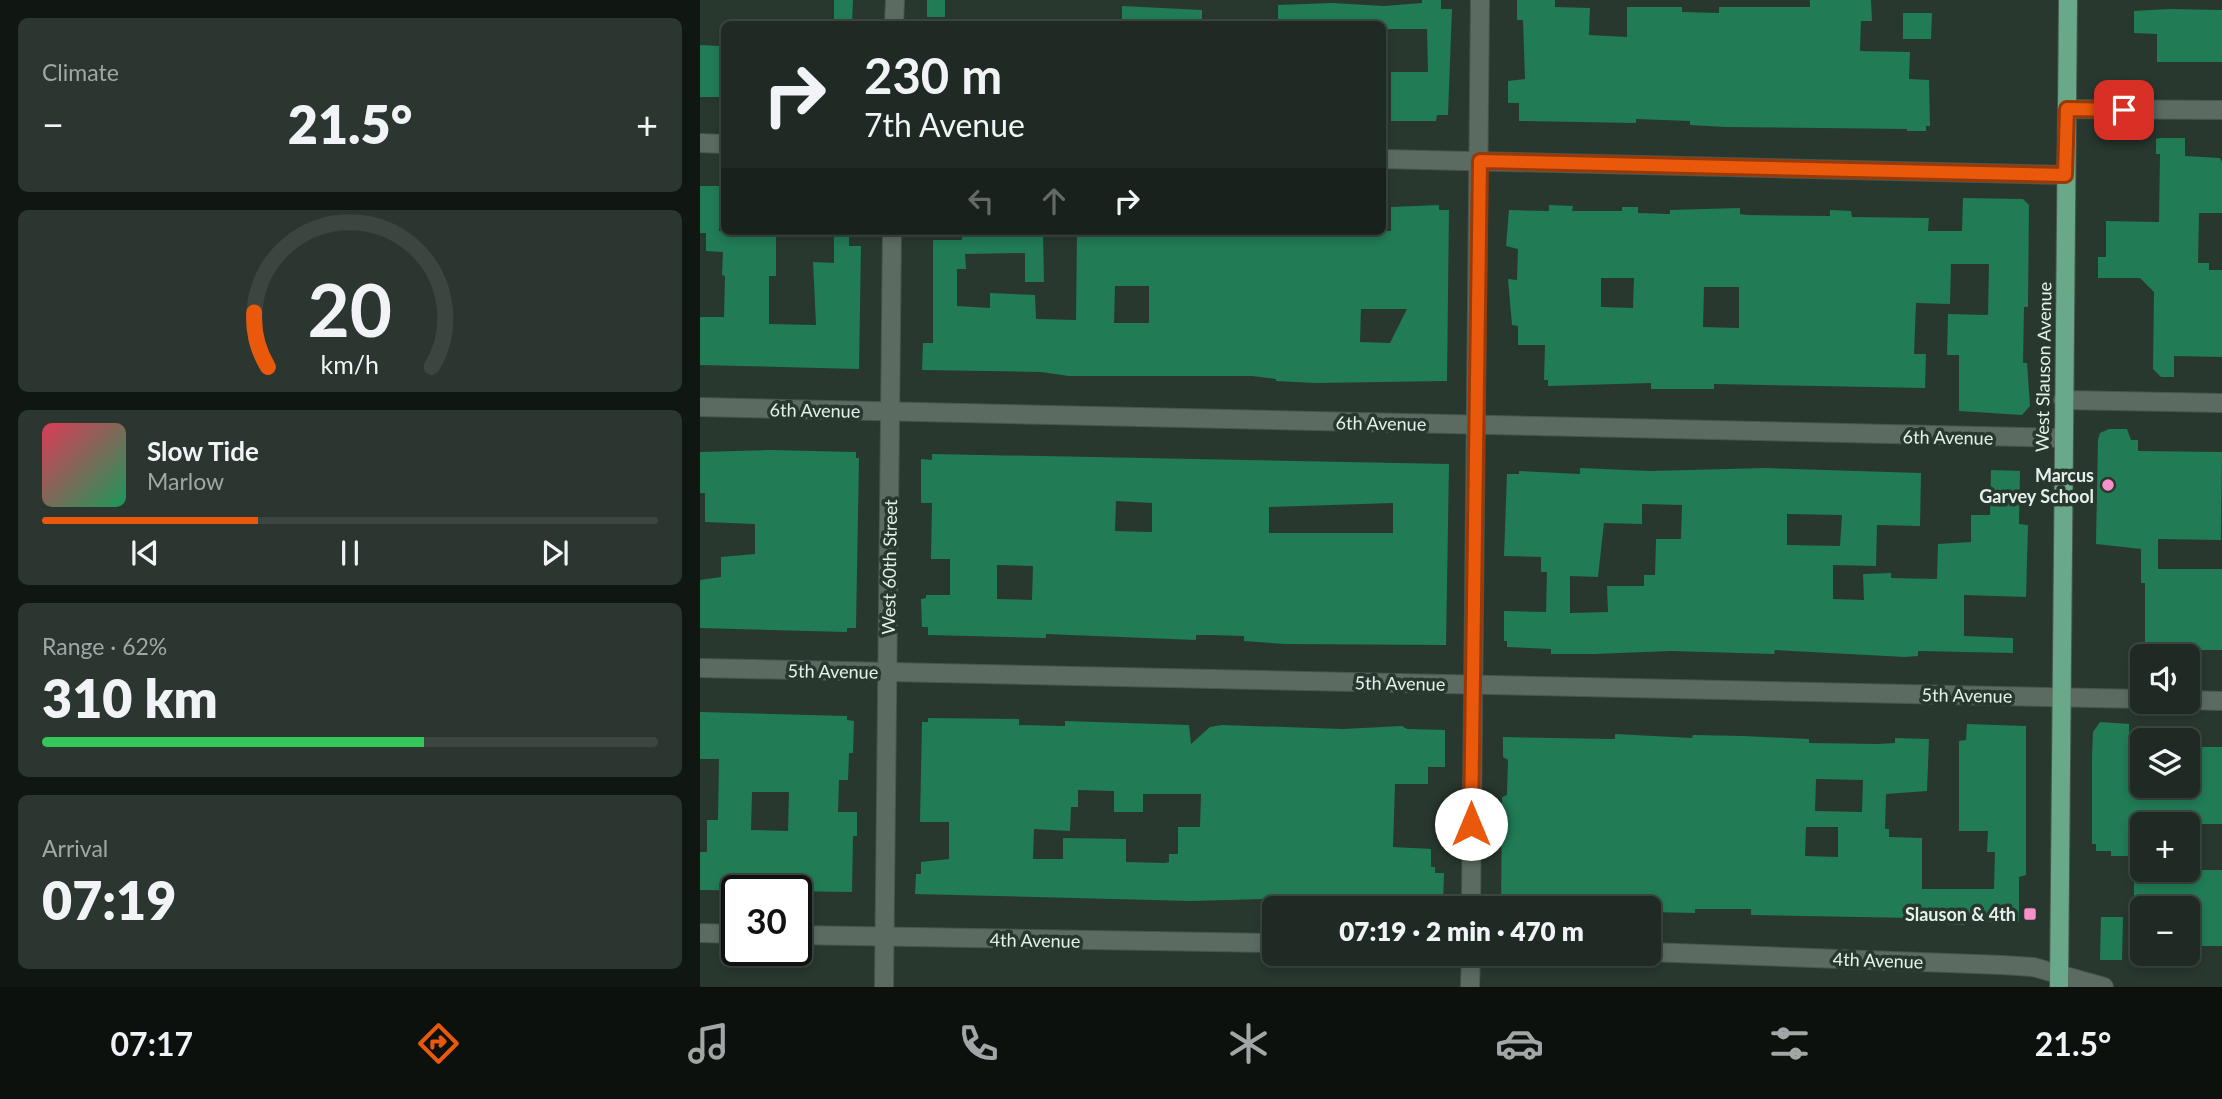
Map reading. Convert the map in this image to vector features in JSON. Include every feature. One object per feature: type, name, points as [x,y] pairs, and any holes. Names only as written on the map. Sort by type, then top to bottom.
[{"type":"main road","name":"West Slauson Avenue","points":[[2059,981],[2068,0]]},
{"type":"street","points":[[894,21],[895,0]]},
{"type":"street","points":[[1471,896],[1480,0]]},
{"type":"street","points":[[2067,109],[2222,110]]},
{"type":"street","points":[[700,143],[721,144]]},
{"type":"street","points":[[1386,159],[2065,175]]},
{"type":"street","name":"West 60th Street","points":[[884,987],[892,235]]},
{"type":"street","points":[[2063,400],[2222,403]]},
{"type":"street","name":"6th Avenue","points":[[700,407],[2063,438]]},
{"type":"street","name":"5th Avenue","points":[[700,668],[2130,699]]},
{"type":"street","points":[[2200,700],[2222,701]]},
{"type":"street","points":[[700,933],[721,934]]},
{"type":"street","name":"4th Avenue","points":[[812,935],[1262,943]]},
{"type":"street","name":"4th Avenue","points":[[1661,952],[2033,967],[2059,981],[2104,987]]},
{"type":"street","points":[[1470,987],[1471,966]]},
{"type":"building","points":[[834,0],[853,0],[852,21],[834,21]]},
{"type":"building","points":[[927,0],[945,0],[945,17],[927,17]]},
{"type":"building","points":[[1422,0],[1441,0],[1441,9],[1452,9],[1448,115],[1437,115],[1436,121],[1391,121],[1391,72],[1428,72],[1427,29],[1386,29],[1386,21],[1278,21],[1278,5],[1332,3],[1384,6],[1422,3]]},
{"type":"building","points":[[1517,0],[1555,0],[1555,7],[1590,8],[1589,35],[1627,37],[1627,7],[1682,7],[1682,12],[1719,13],[1719,7],[1810,7],[1810,0],[1871,0],[1872,21],[1861,21],[1860,51],[1910,52],[1909,79],[1929,80],[1930,126],[1926,126],[1926,131],[1907,131],[1726,127],[1690,125],[1690,121],[1636,119],[1636,123],[1519,121],[1519,103],[1508,103],[1508,81],[1525,79],[1523,20],[1517,20]]},
{"type":"building","points":[[1122,6],[1202,10],[1202,21],[1122,21]]},
{"type":"building","points":[[2222,10],[2222,62],[2157,62],[2157,34],[2134,33],[2134,11]]},
{"type":"building","points":[[1903,13],[1932,13],[1931,39],[1903,39]]},
{"type":"building","points":[[700,45],[721,46],[720,97],[700,97]]},
{"type":"building","points":[[2185,138],[2185,156],[2220,158],[2222,162],[2222,213],[2199,213],[2198,263],[2209,263],[2209,270],[2222,270],[2222,357],[2174,356],[2174,377],[2161,377],[2153,369],[2154,292],[2140,278],[2098,278],[2098,257],[2106,257],[2106,221],[2159,222],[2160,154],[2156,154],[2156,139]]},
{"type":"building","points":[[700,186],[720,186],[721,235],[776,235],[776,276],[769,276],[769,324],[816,325],[813,262],[834,263],[834,235],[849,235],[849,246],[861,246],[859,369],[700,365],[700,317],[724,317],[725,276],[722,275],[723,252],[706,251],[706,233],[700,233]]},
{"type":"building","points":[[1963,198],[2023,199],[2029,205],[2028,307],[2024,307],[2023,363],[2027,363],[2030,406],[2022,415],[1959,411],[1959,355],[1947,355],[1948,314],[1988,315],[1989,264],[1951,264],[1950,304],[1916,303],[1914,354],[1926,354],[1925,388],[1714,384],[1714,389],[1651,389],[1651,383],[1548,386],[1548,380],[1544,380],[1545,345],[1518,345],[1518,326],[1512,325],[1508,279],[1517,280],[1518,249],[1506,246],[1509,210],[1549,211],[1549,205],[1573,206],[1572,211],[1622,211],[1622,207],[1638,207],[1638,213],[1670,214],[1670,210],[1740,208],[1740,214],[1746,215],[1830,216],[1830,210],[1851,211],[1852,217],[1929,218],[1928,231],[1962,231]],"holes":[[[1601,278],[1634,278],[1633,308],[1601,307]],[[1704,287],[1739,287],[1739,328],[1703,327]]]},
{"type":"building","points":[[1439,205],[1439,210],[1449,210],[1447,381],[1316,383],[1276,381],[1252,376],[1069,376],[1041,372],[922,370],[923,343],[933,343],[933,240],[962,240],[962,235],[1043,235],[1044,282],[1025,282],[1025,253],[965,254],[966,269],[957,269],[957,306],[990,308],[990,293],[1035,295],[1036,319],[1076,320],[1077,235],[1386,235],[1386,231],[1391,231],[1391,207]],"holes":[[[1115,286],[1149,286],[1149,323],[1114,323]],[[1361,309],[1407,309],[1390,343],[1360,342]]]},
{"type":"building","points":[[2109,429],[2127,429],[2131,440],[2138,440],[2138,451],[2222,452],[2221,540],[2158,539],[2158,569],[2222,569],[2222,650],[2200,650],[2200,644],[2145,644],[2145,583],[2141,583],[2141,549],[2096,544],[2100,433]]},
{"type":"building","points":[[700,452],[856,452],[856,458],[859,458],[856,628],[847,628],[847,632],[700,628],[700,580],[721,577],[721,557],[755,554],[755,524],[705,522],[705,493],[700,493]]},
{"type":"building","points":[[932,454],[1449,464],[1446,645],[1285,644],[1244,641],[1244,636],[1211,635],[1196,635],[1196,640],[1046,634],[1046,638],[928,635],[928,627],[922,627],[921,599],[926,598],[926,595],[950,595],[950,559],[931,559],[932,503],[921,503],[921,459],[932,460]],"holes":[[[1116,501],[1152,503],[1152,532],[1115,531]],[[1393,503],[1393,533],[1269,533],[1269,507]],[[997,565],[1033,566],[1032,600],[997,599]]]},
{"type":"building","points":[[1580,468],[1650,471],[1765,468],[1921,473],[1920,526],[1877,525],[1876,566],[1833,565],[1833,599],[1864,600],[1863,574],[1891,573],[1891,578],[1937,579],[1938,544],[1971,542],[1971,515],[1990,515],[1991,470],[2020,471],[2019,524],[2028,525],[2026,597],[1964,595],[1964,636],[2013,638],[2013,653],[1918,651],[1918,656],[1905,657],[1775,650],[1774,654],[1671,651],[1551,654],[1551,649],[1507,647],[1507,641],[1504,641],[1504,611],[1546,612],[1547,572],[1541,572],[1541,557],[1504,556],[1507,474],[1519,474],[1519,471],[1580,474]],"holes":[[[1642,504],[1682,505],[1681,539],[1656,539],[1655,575],[1644,575],[1644,586],[1607,586],[1608,612],[1570,613],[1570,576],[1598,577],[1604,523],[1642,524]],[[1787,514],[1842,515],[1840,546],[1787,545]]]},
{"type":"building","points":[[700,712],[847,716],[847,720],[854,721],[853,753],[849,753],[848,780],[839,780],[838,812],[857,812],[857,836],[853,836],[852,892],[812,891],[812,875],[721,875],[721,890],[700,890],[700,852],[707,852],[707,820],[718,820],[719,759],[700,759]],"holes":[[[752,792],[789,792],[788,831],[751,830]]]},
{"type":"building","points":[[928,718],[1019,719],[1019,725],[1065,726],[1065,721],[1189,725],[1191,744],[1210,727],[1222,725],[1343,729],[1402,726],[1407,729],[1445,730],[1445,767],[1428,767],[1428,784],[1395,784],[1393,847],[1431,849],[1431,867],[1435,867],[1435,873],[1444,873],[1443,896],[1262,896],[1262,899],[1191,901],[915,894],[916,874],[921,874],[921,862],[949,859],[949,822],[920,822],[922,722],[928,722]],"holes":[[[1078,790],[1114,791],[1114,812],[1143,812],[1143,794],[1201,794],[1200,827],[1178,827],[1178,854],[1169,854],[1169,862],[1126,862],[1126,839],[1063,838],[1063,859],[1033,859],[1034,829],[1070,831],[1071,807],[1078,807]]]},
{"type":"building","points":[[2100,722],[2129,724],[2130,798],[2200,798],[2200,747],[2222,747],[2222,824],[2200,824],[2200,812],[2130,812],[2130,856],[2111,856],[2111,851],[2096,851],[2096,844],[2092,844],[2093,732]]},
{"type":"building","points":[[1967,724],[2026,726],[2026,875],[2019,877],[2019,922],[1965,921],[1965,925],[1947,924],[1947,920],[1913,918],[1751,915],[1751,909],[1661,912],[1661,896],[1501,896],[1502,797],[1507,795],[1508,760],[1503,757],[1503,737],[1615,739],[1615,734],[1809,739],[1809,743],[1878,744],[1895,743],[1895,738],[1929,739],[1927,791],[1886,794],[1885,829],[1889,829],[1889,837],[1922,838],[1922,889],[1994,889],[1995,852],[1987,852],[1988,831],[1959,831],[1959,741],[1966,740]],"holes":[[[1816,779],[1863,780],[1862,812],[1815,811]],[[1806,827],[1838,827],[1838,857],[1805,856]]]},
{"type":"building","points":[[2200,870],[2222,870],[2222,946],[2200,946],[2200,896],[2134,896],[2134,882],[2200,882]]},
{"type":"building","points":[[2101,917],[2123,917],[2122,960],[2100,960]]},
{"type":"place","name":"Marcus Garvey School","points":[[2108,485]]},
{"type":"place","name":"Slauson & 4th","points":[[2030,914]]},
{"type":"route","points":[[1471,824],[1480,161],[2065,175],[2067,109],[2124,110]]}]
